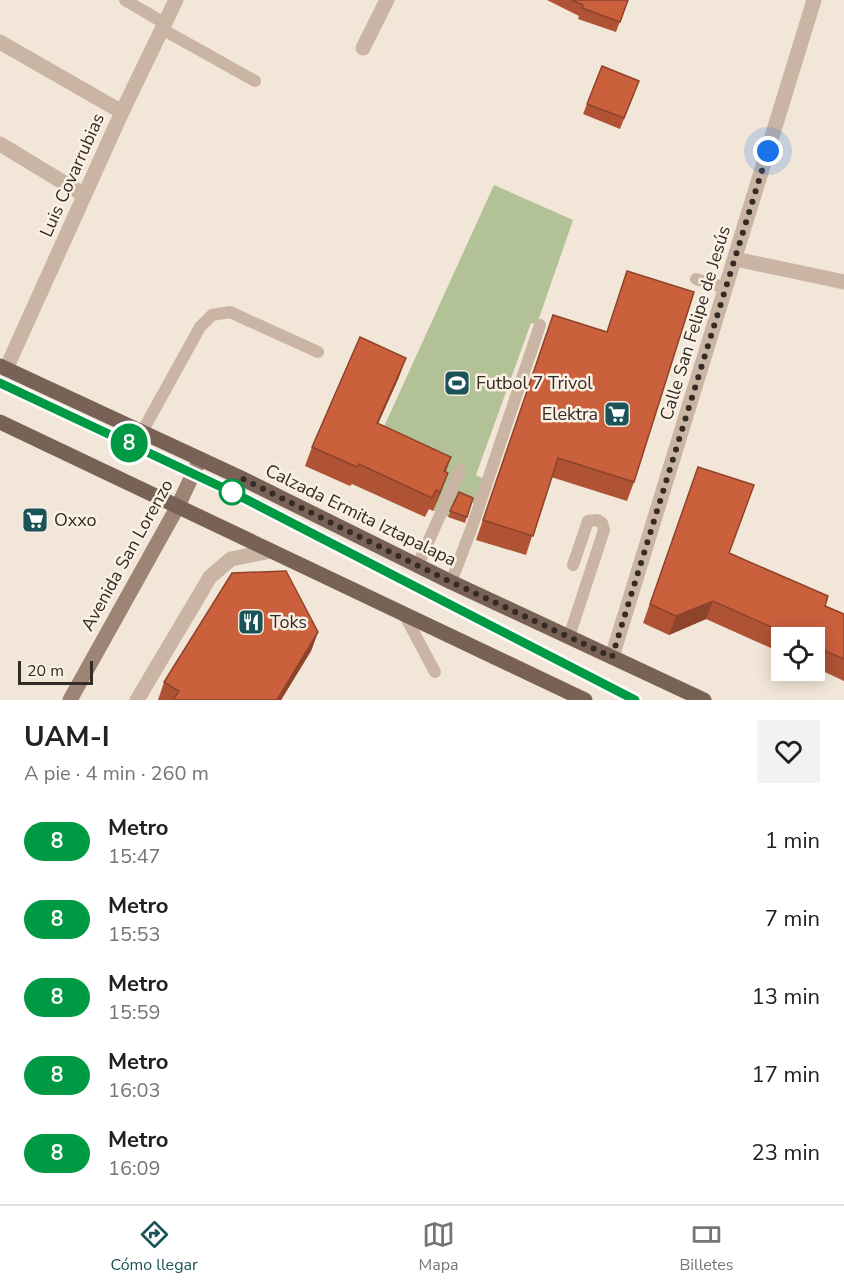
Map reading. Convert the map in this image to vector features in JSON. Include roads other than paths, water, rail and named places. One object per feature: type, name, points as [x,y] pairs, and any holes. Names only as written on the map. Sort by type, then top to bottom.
[{"type":"main road","name":"Calzada Ermita Iztapalapa","points":[[3,367],[200,459],[451,582],[705,700]]},
{"type":"main road","points":[[0,422],[585,700]]},
{"type":"main road","name":"Avenida San Lorenzo","points":[[70,700],[178,506],[200,459]]},
{"type":"street","name":"Luis Covarrubias","points":[[3,367],[176,0]]},
{"type":"street","points":[[363,48],[387,0]]},
{"type":"street","name":"Calle San Felipe de Jesús","points":[[612,657],[814,0]]},
{"type":"street","points":[[0,42],[122,112]]},
{"type":"street","points":[[0,144],[84,195]]},
{"type":"street","points":[[735,259],[844,282]]},
{"type":"street","points":[[137,700],[210,577],[231,559],[271,551]]},
{"type":"lane","points":[[126,0],[163,26],[255,81]]},
{"type":"lane","points":[[696,279],[726,288]]},
{"type":"lane","points":[[142,432],[200,327],[213,315],[230,312],[318,352]]},
{"type":"lane","points":[[451,582],[472,527],[540,325]]},
{"type":"lane","points":[[418,566],[460,470]]},
{"type":"lane","points":[[569,637],[604,530],[602,522],[588,521],[573,565]]},
{"type":"lane","points":[[404,614],[435,672]]},
{"type":"metro line","name":"8","points":[[0,383],[232,492],[635,700]]},
{"type":"place","name":"Futbol 7 Trivol","points":[[457,383]]},
{"type":"place","name":"Elektra","points":[[617,414]]},
{"type":"place","name":"Oxxo","points":[[35,520]]},
{"type":"place","name":"Toks","points":[[251,622]]}]
